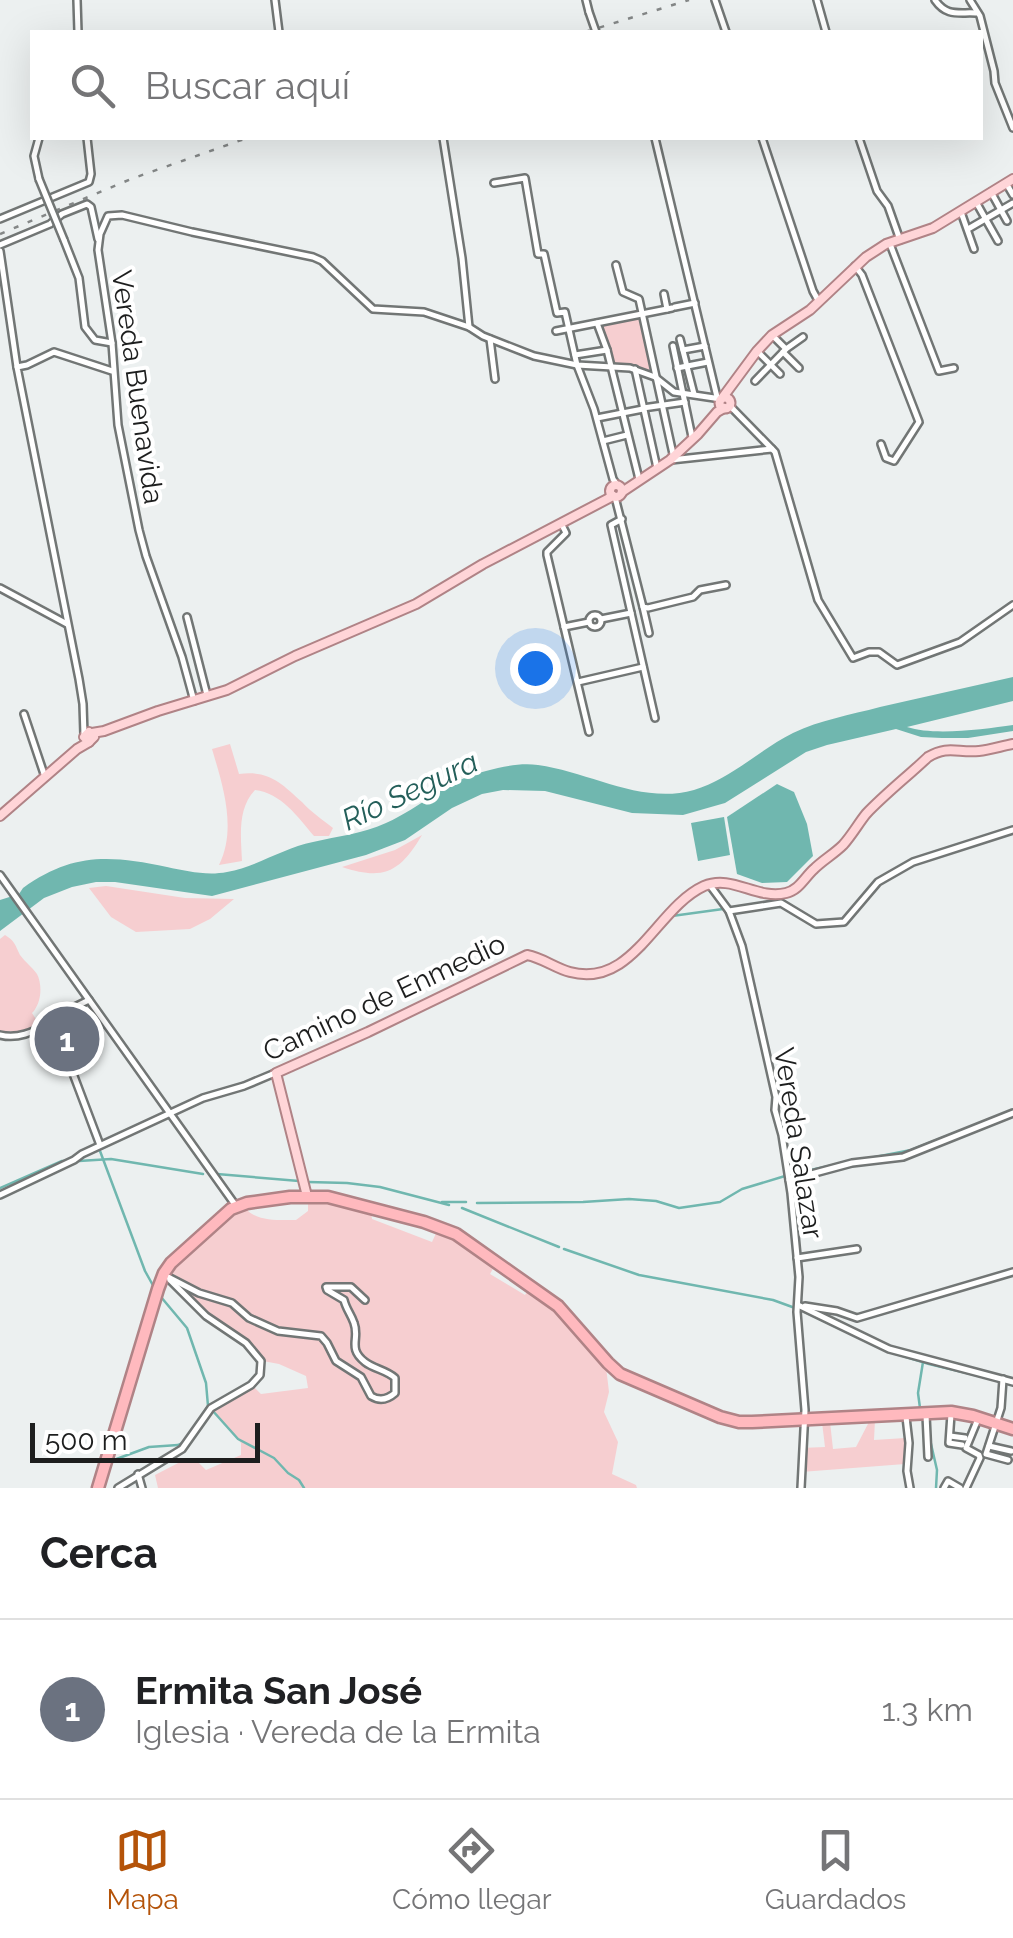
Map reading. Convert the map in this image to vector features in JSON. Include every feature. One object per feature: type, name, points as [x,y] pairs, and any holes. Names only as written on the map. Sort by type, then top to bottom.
[{"type":"highway","points":[[98,1488],[166,1275],[176,1258],[224,1214],[241,1204],[307,1196],[372,1208],[456,1234],[549,1298],[613,1368],[638,1383],[730,1420],[952,1412],[1013,1429]]},
{"type":"main road","points":[[502,555],[562,525],[615,489],[675,456],[772,335],[819,302],[855,266],[895,242],[933,228],[1011,181]]},
{"type":"main road","points":[[0,816],[88,735],[208,698],[416,604],[657,468],[675,456],[717,412],[722,401]]},
{"type":"main road","points":[[709,884],[722,882],[756,892],[788,893],[843,845],[866,815],[928,757],[940,750],[977,751],[1013,744]]},
{"type":"main road","name":"Camino de Enmedio","points":[[276,1072],[528,955],[570,972],[602,974],[640,948],[679,904],[709,884]]},
{"type":"main road","points":[[276,1072],[307,1196]]},
{"type":"street","points":[[76,0],[78,30]]},
{"type":"street","points":[[275,0],[279,30]]},
{"type":"street","points":[[586,0],[595,30]]},
{"type":"street","points":[[715,0],[725,30]]},
{"type":"street","points":[[817,0],[825,30]]},
{"type":"street","points":[[935,0],[947,12],[960,14],[972,8],[980,16],[995,84],[1013,127]]},
{"type":"street","points":[[38,140],[35,171],[80,278],[85,327],[96,340],[112,343]]},
{"type":"street","points":[[0,220],[89,182],[87,140]]},
{"type":"street","points":[[443,140],[469,327]]},
{"type":"street","points":[[656,140],[722,401],[776,452],[818,600],[853,658],[880,652],[897,665],[967,638],[1013,605]]},
{"type":"street","points":[[763,140],[819,302]]},
{"type":"street","points":[[860,140],[878,191],[888,206],[895,242],[934,362],[942,372],[954,368]]},
{"type":"street","points":[[494,183],[525,178],[538,254],[544,254],[557,313],[565,312],[576,364],[604,441],[649,633]]},
{"type":"street","points":[[1011,181],[1013,195]]},
{"type":"street","points":[[991,192],[1007,221]]},
{"type":"street","points":[[976,202],[998,241]]},
{"type":"street","points":[[968,230],[1013,203]]},
{"type":"street","points":[[88,735],[17,367],[0,248],[86,204],[92,207],[98,242]]},
{"type":"street","points":[[961,212],[974,249]]},
{"type":"street","points":[[98,242],[105,220],[122,215],[313,257],[373,309],[424,312],[534,356],[635,369],[655,377],[672,391],[722,401]]},
{"type":"street","name":"Vereda Buenavida","points":[[98,242],[112,343],[118,426],[142,543],[194,702]]},
{"type":"street","points":[[616,266],[623,292],[639,299],[658,406],[675,456],[772,449]]},
{"type":"street","points":[[855,266],[919,422],[894,462],[886,458],[882,444]]},
{"type":"street","points":[[664,294],[671,308]]},
{"type":"street","points":[[556,331],[695,303]]},
{"type":"street","points":[[598,323],[638,479]]},
{"type":"street","points":[[772,335],[799,368]]},
{"type":"street","points":[[755,381],[803,337]]},
{"type":"street","points":[[490,338],[495,379]]},
{"type":"street","points":[[680,339],[694,394]]},
{"type":"street","points":[[673,346],[692,437]]},
{"type":"street","points":[[684,350],[706,346]]},
{"type":"street","points":[[574,355],[607,350]]},
{"type":"street","points":[[757,351],[780,374]]},
{"type":"street","points":[[17,367],[54,352],[112,371]]},
{"type":"street","points":[[677,368],[710,362]]},
{"type":"street","points":[[635,369],[657,468]]},
{"type":"street","points":[[597,418],[685,402]]},
{"type":"street","points":[[604,441],[627,435]]},
{"type":"street","points":[[622,519],[611,525],[655,718]]},
{"type":"street","points":[[562,525],[566,533],[547,552],[588,732]]},
{"type":"street","points":[[643,606],[693,597],[700,590],[726,584]]},
{"type":"street","points":[[0,588],[67,624]]},
{"type":"street","points":[[564,627],[589,622],[596,627],[601,619],[631,612]]},
{"type":"street","points":[[187,617],[208,698]]},
{"type":"street","points":[[577,682],[643,667]]},
{"type":"street","points":[[24,714],[45,777]]},
{"type":"street","points":[[729,912],[781,903],[816,924],[844,922],[878,882],[913,862],[1013,830]]},
{"type":"street","points":[[0,875],[228,1194],[241,1204]]},
{"type":"street","name":"Vereda Salazar","points":[[709,884],[729,912],[742,946],[776,1097],[789,1180],[797,1258],[804,1419],[801,1488]]},
{"type":"street","points":[[89,1000],[52,1018],[100,1145]]},
{"type":"street","points":[[0,1035],[26,1034],[54,1021]]},
{"type":"street","name":"Camino de Enmedio","points":[[0,1195],[170,1112],[276,1072]]},
{"type":"street","points":[[789,1180],[852,1163],[903,1157],[1013,1113]]},
{"type":"street","points":[[228,1194],[241,1204]]},
{"type":"street","points":[[224,1214],[228,1194]]},
{"type":"street","points":[[797,1258],[857,1250]]},
{"type":"street","points":[[798,1305],[838,1310],[857,1318],[1013,1272]]},
{"type":"street","points":[[166,1275],[232,1303],[249,1318],[278,1331],[321,1336],[336,1361],[361,1377],[371,1396],[387,1399],[395,1394],[395,1378],[359,1356],[354,1347],[354,1323],[344,1300],[326,1288],[350,1286],[365,1300]]},
{"type":"street","points":[[118,1488],[182,1449],[211,1408],[260,1375],[261,1361],[246,1342],[206,1316],[166,1275]]},
{"type":"street","points":[[798,1305],[888,1349],[1013,1382]]},
{"type":"street","points":[[1003,1379],[1001,1408],[986,1454],[1008,1460]]},
{"type":"street","points":[[926,1412],[928,1456]]},
{"type":"street","points":[[952,1412],[950,1444],[964,1441]]},
{"type":"street","points":[[907,1413],[910,1488]]},
{"type":"street","points":[[944,1488],[948,1481],[963,1488],[980,1458],[966,1448],[978,1418]]},
{"type":"street","points":[[988,1446],[1010,1451]]},
{"type":"street","points":[[138,1474],[142,1488]]},
{"type":"shaded area","points":[[641,316],[653,374],[633,365],[614,363],[601,325]]},
{"type":"shaded area","points":[[230,744],[239,774],[259,774],[281,784],[333,828],[329,836],[314,836],[281,801],[255,790],[243,814],[242,861],[219,865],[228,822],[212,749]]},
{"type":"shaded area","points":[[422,835],[406,858],[389,870],[369,873],[342,867],[395,850]]},
{"type":"shaded area","points":[[106,886],[185,898],[234,899],[210,919],[190,929],[136,932],[111,917],[89,888]]},
{"type":"shaded area","points":[[5,935],[37,974],[40,984],[39,1000],[32,1013],[41,1027],[25,1032],[0,1031],[0,939]]},
{"type":"shaded area","points":[[320,1200],[371,1212],[372,1219],[432,1242],[438,1229],[447,1232],[495,1265],[490,1274],[525,1295],[529,1289],[565,1316],[606,1367],[609,1392],[604,1412],[618,1442],[612,1474],[637,1488],[158,1488],[155,1475],[184,1460],[194,1458],[206,1470],[241,1455],[241,1443],[213,1410],[253,1386],[261,1394],[308,1388],[306,1376],[263,1361],[248,1341],[211,1319],[168,1275],[214,1227],[235,1212],[245,1208],[262,1218],[296,1220],[308,1211],[308,1201]]},
{"type":"shaded area","points":[[870,1420],[875,1420],[874,1440],[905,1438],[905,1464],[801,1472],[801,1448],[825,1447],[822,1422],[830,1422],[833,1449],[856,1447]]},
{"type":"water","points":[[1013,677],[1013,701],[907,727],[945,731],[1013,725],[1013,731],[942,738],[921,737],[896,729],[827,745],[806,752],[725,803],[683,815],[632,813],[545,791],[503,790],[482,794],[452,808],[405,840],[366,855],[212,896],[96,882],[44,898],[0,931],[0,900],[19,894],[58,868],[75,863],[109,859],[197,872],[227,872],[302,845],[377,827],[472,775],[512,765],[532,764],[635,791],[674,794],[720,779],[793,733],[814,725]]},
{"type":"water","points":[[777,784],[794,792],[807,824],[813,856],[787,882],[762,883],[737,874],[727,817]]},
{"type":"water","points":[[724,817],[730,855],[698,861],[691,823]]},
{"type":"waterway","points":[[730,908],[741,907]]},
{"type":"waterway","points":[[672,916],[723,909]]},
{"type":"waterway","points":[[631,959],[657,933]]},
{"type":"waterway","points":[[865,1159],[911,1150],[1006,1113]]},
{"type":"waterway","points":[[100,1151],[155,1289]]},
{"type":"waterway","points":[[0,1198],[84,1157]]},
{"type":"waterway","points":[[79,1161],[111,1159],[203,1174]]},
{"type":"waterway","points":[[0,1188],[67,1161]]},
{"type":"waterway","points":[[792,1174],[852,1161]]},
{"type":"waterway","points":[[217,1174],[299,1181]]},
{"type":"waterway","points":[[477,1203],[629,1199],[679,1208],[720,1202],[742,1189],[785,1176]]},
{"type":"waterway","points":[[308,1182],[380,1187],[449,1205]]},
{"type":"waterway","points":[[442,1202],[466,1202]]},
{"type":"waterway","points":[[462,1208],[559,1247]]},
{"type":"waterway","points":[[564,1249],[639,1275],[773,1300],[795,1308]]},
{"type":"waterway","points":[[161,1297],[187,1328],[206,1383],[208,1406],[192,1431]]},
{"type":"waterway","points":[[801,1310],[885,1350]]},
{"type":"waterway","points":[[893,1353],[1000,1381]]},
{"type":"waterway","points":[[920,1408],[923,1362]]},
{"type":"waterway","points":[[212,1410],[238,1439],[274,1458],[304,1488]]},
{"type":"waterway","points":[[928,1431],[937,1470],[936,1488]]},
{"type":"waterway","points":[[111,1461],[149,1447],[184,1442]]},
{"type":"railway","points":[[592,30],[689,0]]},
{"type":"railway","points":[[0,234],[131,179],[241,140]]},
{"type":"place","name":"Ermita San José","points":[[67,1039]]},
{"type":"water label","name":"Río Segura","points":[[410,791]]}]
